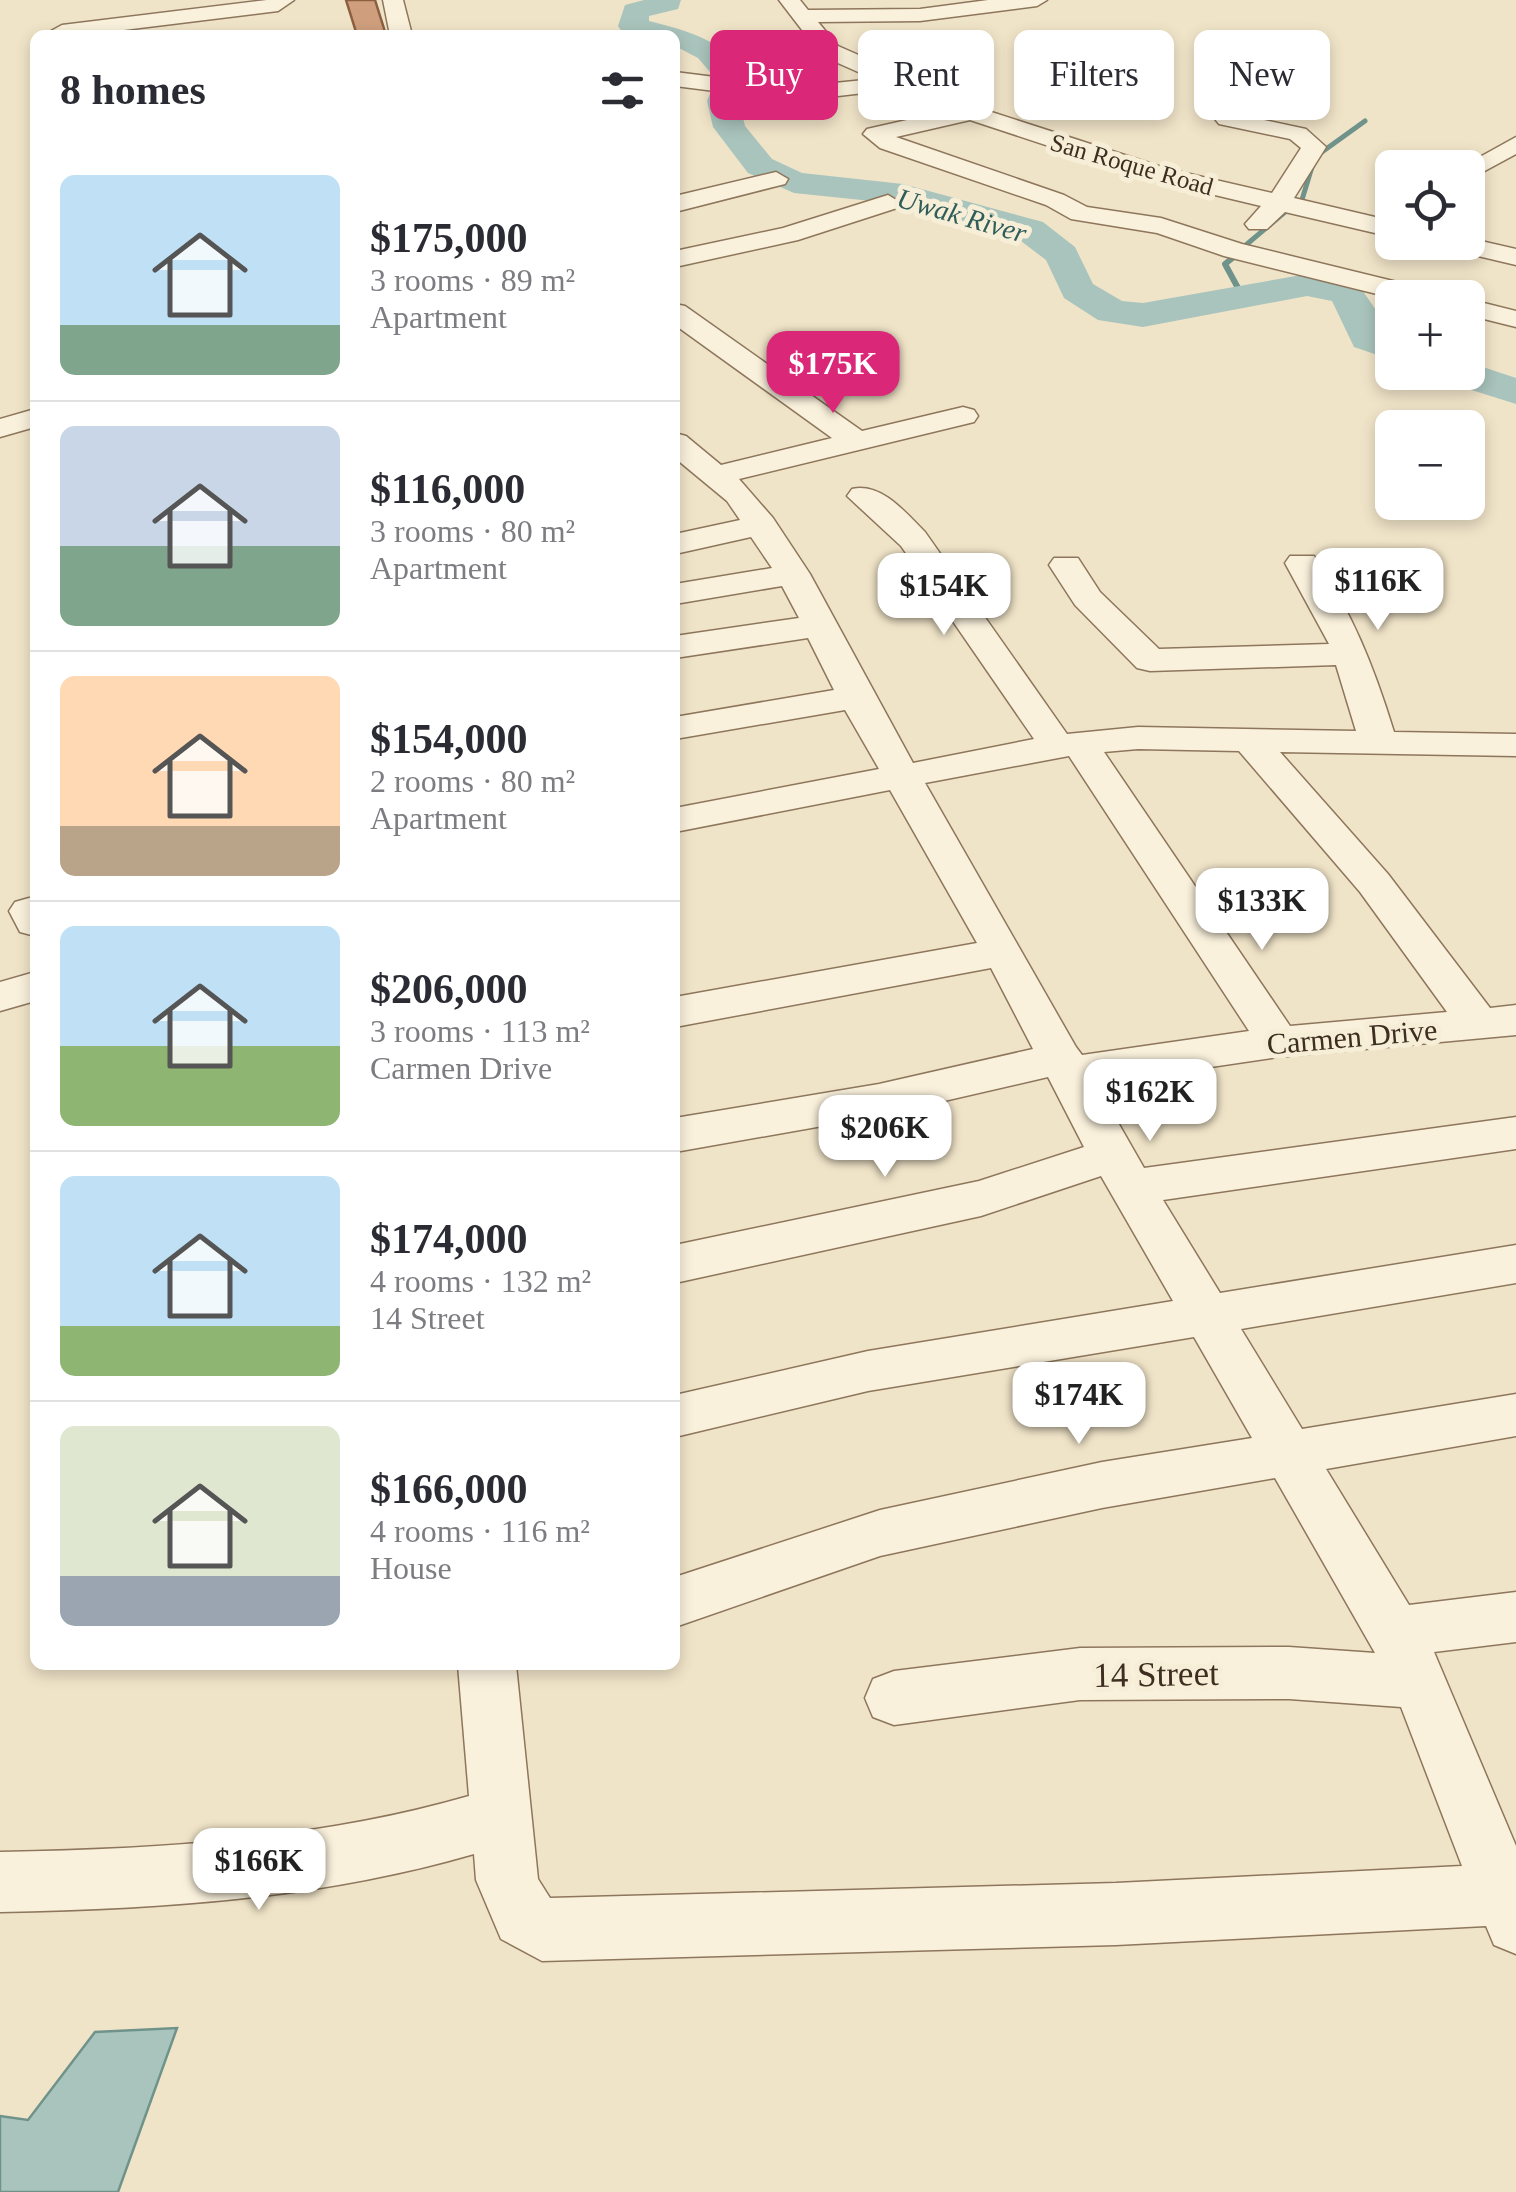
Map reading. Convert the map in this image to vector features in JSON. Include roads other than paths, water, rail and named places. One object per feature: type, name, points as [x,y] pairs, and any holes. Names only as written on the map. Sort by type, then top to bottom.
[{"type":"street","points":[[60,27],[278,5],[284,0]]},
{"type":"street","points":[[393,0],[400,30]]},
{"type":"street","points":[[794,8],[920,16],[1037,0]]},
{"type":"street","name":"San Roque Road","points":[[794,8],[822,45],[858,65]]},
{"type":"street","points":[[841,58],[858,54]]},
{"type":"street","points":[[680,81],[710,84]]},
{"type":"street","points":[[680,101],[692,98],[710,84]]},
{"type":"street","points":[[943,120],[875,134],[888,143],[1056,200],[1080,214],[1161,226],[1233,250],[1375,285]]},
{"type":"street","name":"San Roque Road","points":[[990,120],[1120,164],[1278,204],[1375,222]]},
{"type":"street","points":[[1232,120],[1288,131],[1312,144],[1278,204],[1233,250]]},
{"type":"street","points":[[1485,163],[1516,144]]},
{"type":"street","points":[[680,203],[776,179]]},
{"type":"street","points":[[680,258],[789,234],[888,202]]},
{"type":"street","points":[[1485,238],[1502,232]]},
{"type":"street","points":[[1485,250],[1516,257]]},
{"type":"street","points":[[1485,311],[1516,319]]},
{"type":"street","points":[[680,316],[857,442]]},
{"type":"street","points":[[718,475],[963,416]]},
{"type":"street","points":[[0,428],[30,419]]},
{"type":"street","points":[[487,1670],[508,1880],[522,1916],[542,1930],[1512,1904],[1420,1682],[1394,1632],[1123,1171],[856,697],[794,574],[762,525],[718,475],[680,446]]},
{"type":"street","points":[[863,496],[892,517],[913,540],[1068,745],[1278,1042]]},
{"type":"street","points":[[680,543],[762,525]]},
{"type":"street","points":[[1302,563],[1332,605],[1352,654],[1378,741]]},
{"type":"street","points":[[1066,565],[1086,598],[1150,660],[1352,654]]},
{"type":"street","points":[[680,593],[794,574]]},
{"type":"street","points":[[680,647],[818,626]]},
{"type":"street","points":[[680,727],[856,697]]},
{"type":"street","points":[[680,819],[1068,745],[1163,737],[1516,745]]},
{"type":"street","points":[[1249,740],[1498,1023]]},
{"type":"street","points":[[680,1011],[1003,952]]},
{"type":"street","points":[[0,997],[30,988]]},
{"type":"street","name":"Carmen Drive","points":[[680,1134],[1065,1066],[1498,1023]]},
{"type":"street","points":[[680,1263],[1123,1171],[1516,1132]]},
{"type":"street","points":[[680,1415],[868,1370],[1516,1264]]},
{"type":"street","points":[[680,1600],[880,1533],[1288,1451],[1516,1415]]},
{"type":"street","points":[[1394,1632],[1516,1617]]},
{"type":"street","name":"14 Street","points":[[894,1698],[1080,1674],[1289,1673],[1420,1682]]},
{"type":"street","points":[[0,1882],[106,1880],[318,1861],[443,1836],[499,1818]]},
{"type":"water","points":[[177,2028],[118,2192],[0,2192],[0,2116],[28,2120],[95,2032]]},
{"type":"waterway","name":"Uwak River","points":[[649,30],[633,26],[635,11],[668,3],[666,0]]},
{"type":"waterway","name":"Uwak River","points":[[680,39],[701,47],[721,63],[732,79],[723,101],[729,127],[760,166],[794,183],[903,194],[1030,230],[1062,255],[1077,290],[1112,312],[1143,315],[1307,285],[1345,292],[1359,313],[1368,339],[1375,342]]},
{"type":"waterway","points":[[1301,203],[1315,157],[1365,121]]},
{"type":"waterway","points":[[1240,250],[1285,212]]},
{"type":"waterway","points":[[1232,258],[1238,253]]},
{"type":"waterway","points":[[1235,256],[1225,264],[1238,288]]},
{"type":"waterway","name":"Uwak River","points":[[1485,381],[1516,392]]}]
